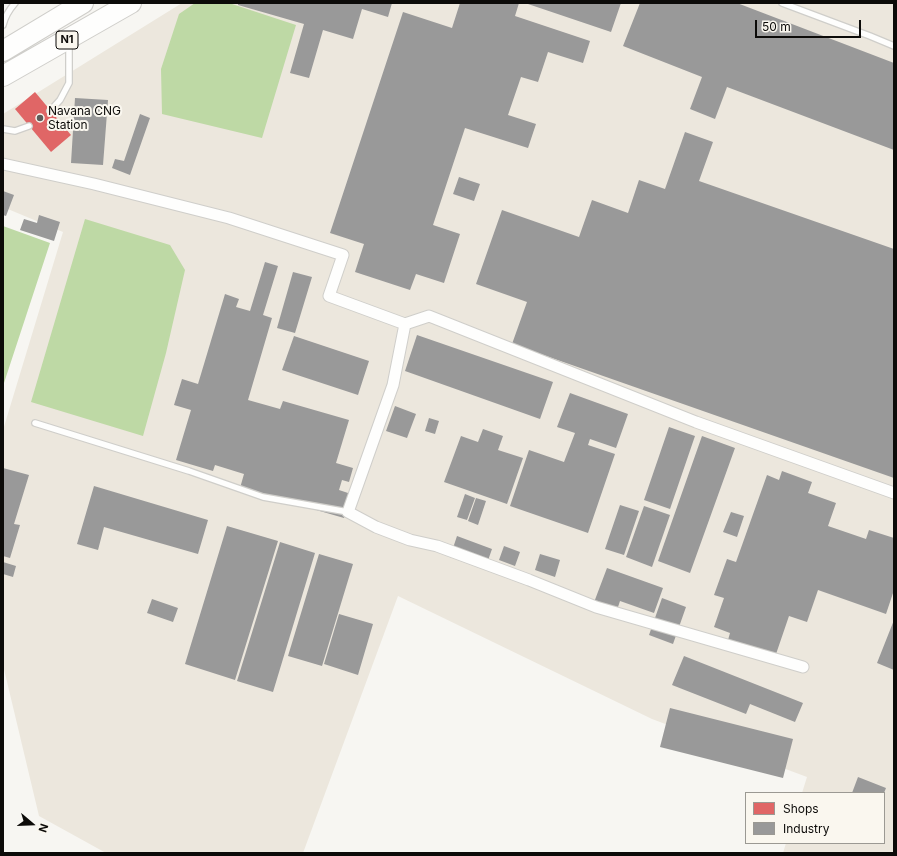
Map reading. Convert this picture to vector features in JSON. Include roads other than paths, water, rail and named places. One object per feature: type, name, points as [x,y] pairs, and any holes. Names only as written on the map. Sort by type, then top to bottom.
[{"type":"highway","name":"N1","points":[[3,76],[69,40],[131,3]]},
{"type":"highway","name":"N1","points":[[3,51],[74,7]]},
{"type":"street","points":[[3,164],[94,184],[229,218],[343,255],[329,296],[405,324],[429,316],[696,422],[894,493]]},
{"type":"street","points":[[405,324],[393,385],[348,512],[376,527],[396,535],[410,540],[437,546],[529,580],[596,607],[803,667]]},
{"type":"lane","points":[[3,25],[4,19],[15,3]]},
{"type":"lane","points":[[782,3],[894,46]]},
{"type":"lane","points":[[50,111],[60,100],[69,83],[69,40]]},
{"type":"lane","points":[[3,129],[15,131],[29,126]]},
{"type":"lane","points":[[35,423],[189,471],[263,496],[348,512]]},
{"type":"place","name":"Navana CNG Station","points":[[40,118]]}]
